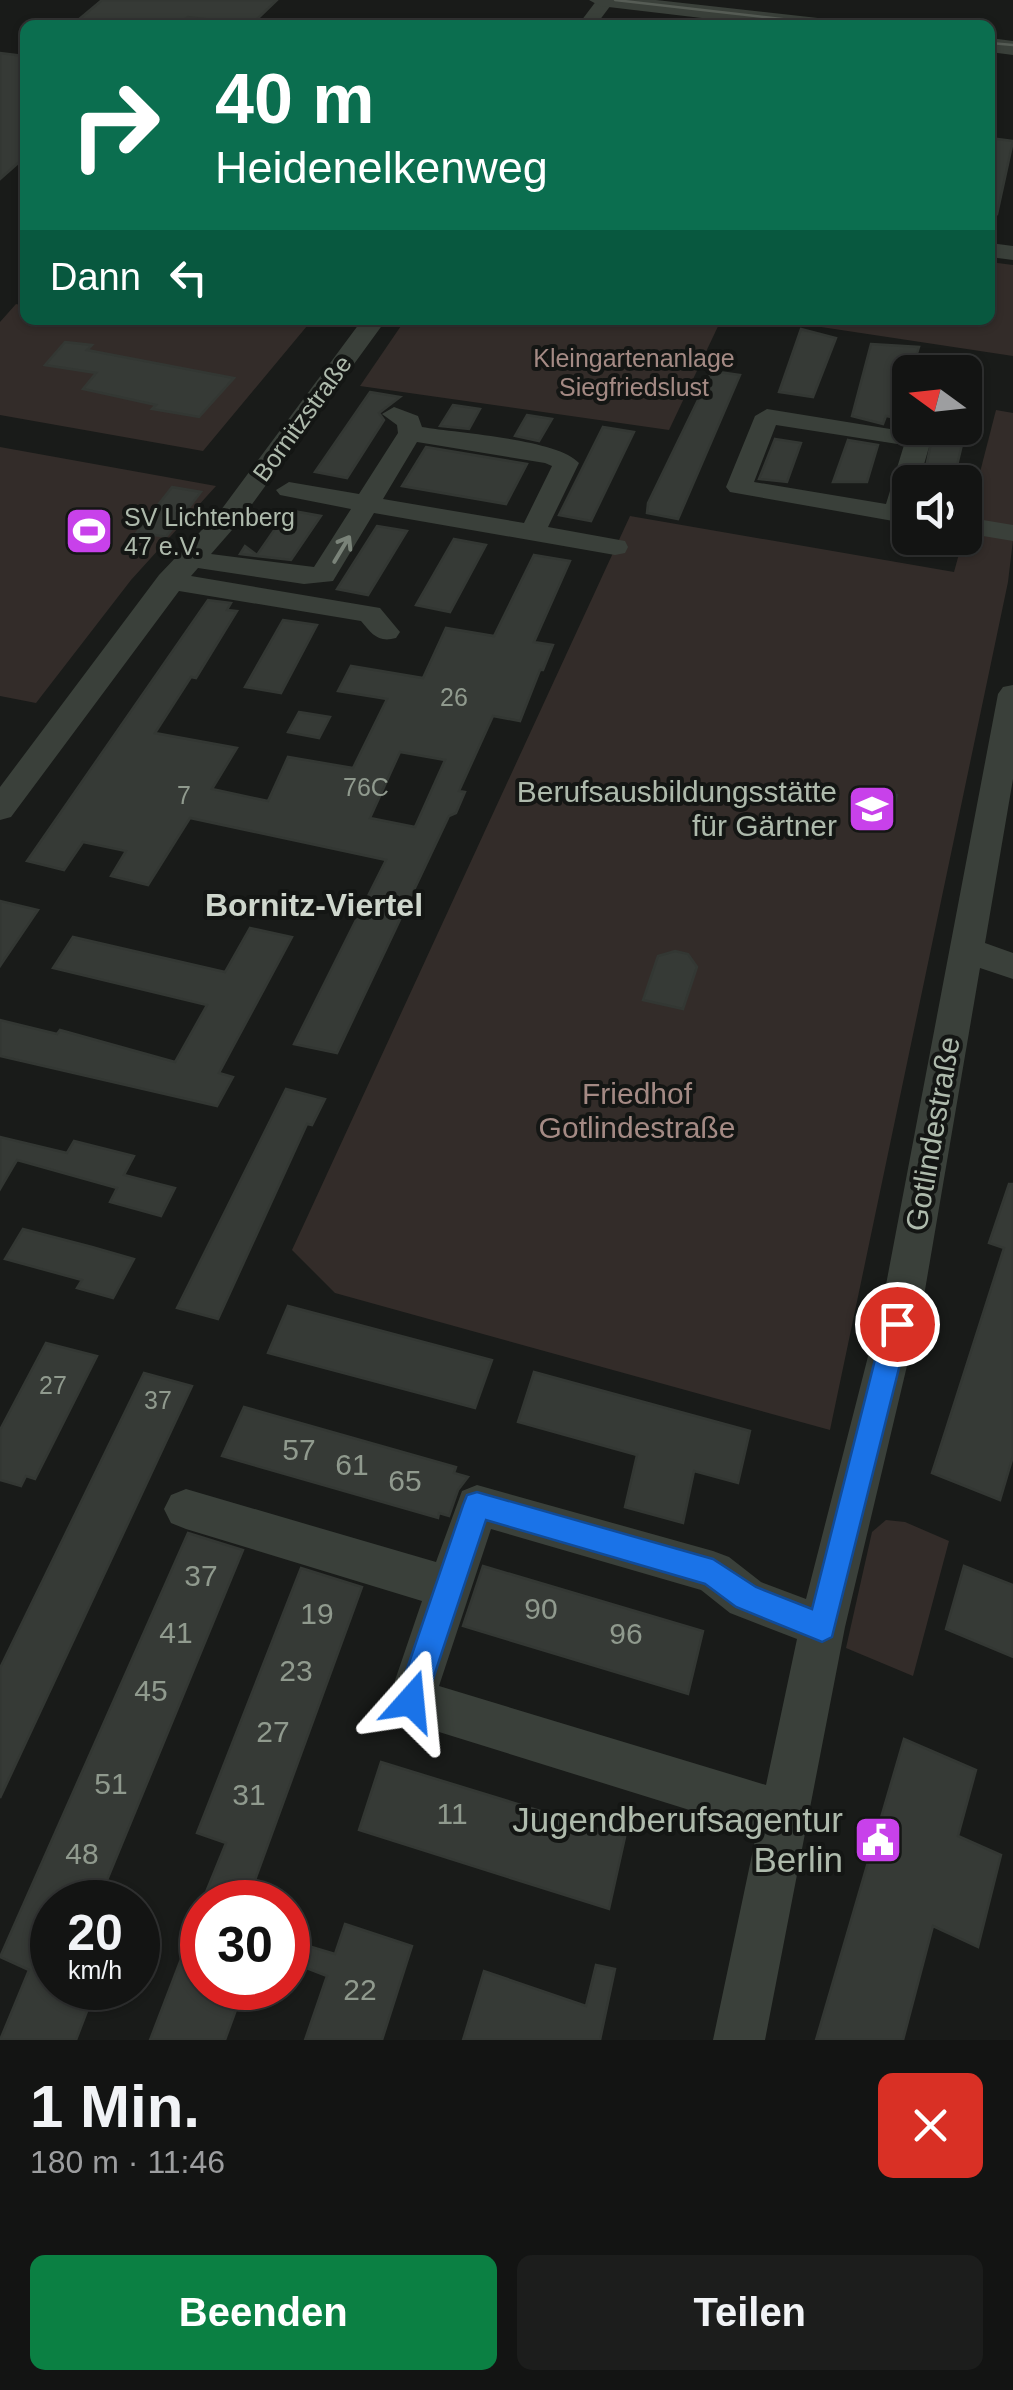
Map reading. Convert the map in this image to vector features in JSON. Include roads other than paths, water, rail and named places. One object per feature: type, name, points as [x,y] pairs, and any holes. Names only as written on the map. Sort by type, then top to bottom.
[{"type":"street","points":[[602,0],[775,20]]},
{"type":"street","name":"Bornitzstraße","points":[[0,809],[169,581],[230,516],[370,325]]},
{"type":"street","points":[[767,416],[918,440],[904,514],[739,487],[767,416]]},
{"type":"street","points":[[190,559],[316,578],[328,571],[369,504],[402,424],[552,456],[566,464],[533,532]]},
{"type":"street","name":"Bornitzstraße","points":[[289,490],[615,547]]},
{"type":"street","points":[[982,527],[1013,532]]},
{"type":"street","points":[[169,581],[370,614],[386,632]]},
{"type":"street","name":"Gotlindestraße","points":[[739,2040],[822,1627],[905,1290],[1013,694]]},
{"type":"street","points":[[967,950],[1013,966]]},
{"type":"street","points":[[784,1815],[411,1701],[477,1505],[713,1572],[746,1598],[822,1627]]},
{"type":"street","points":[[186,1510],[449,1588]]},
{"type":"tram line","points":[[615,0],[790,20]]},
{"type":"tram line","points":[[995,43],[1013,45]]},
{"type":"place","name":"SV Lichtenberg 47 e.V.","points":[[89,531]]},
{"type":"place","name":"Berufsausbildungsstätte für Gärtner","points":[[872,809]]},
{"type":"place","name":"Jugendberufsagentur Berlin","points":[[878,1840]]},
{"type":"district","name":"Bornitz-Viertel","points":[[314,905]]},
{"type":"park label","name":"Kleingartenanlage Siegfriedslust","points":[[634,372]]},
{"type":"park label","name":"Friedhof Gotlindestraße","points":[[637,1111]]}]
